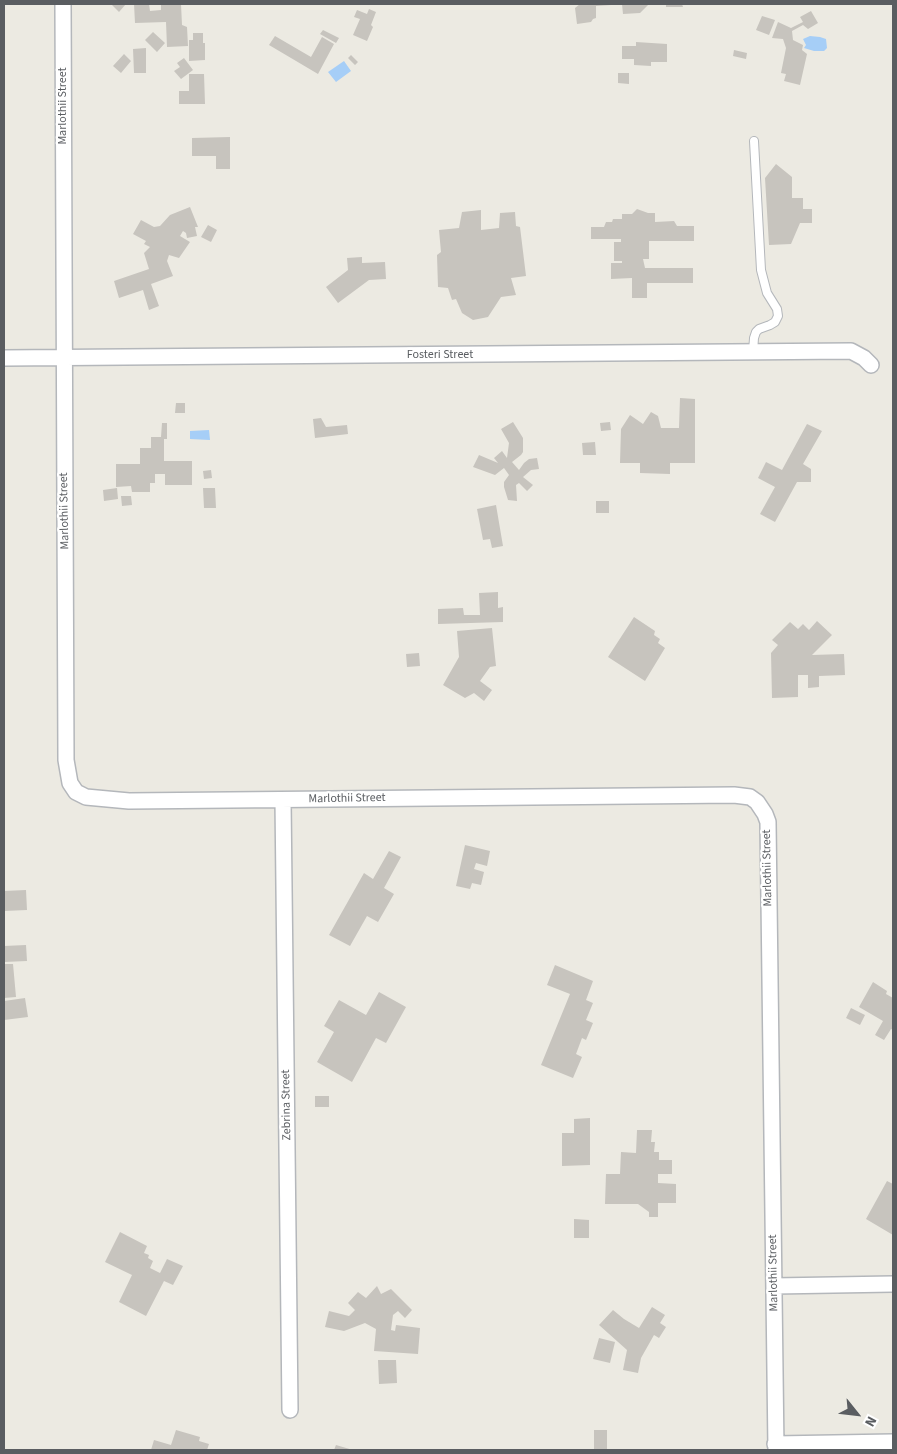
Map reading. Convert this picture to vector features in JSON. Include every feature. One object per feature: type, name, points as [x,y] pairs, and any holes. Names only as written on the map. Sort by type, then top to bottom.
[{"type":"street","name":"Marlothii Street","points":[[63,4],[66,760],[70,783],[76,792],[86,797],[129,801],[734,795],[750,797],[757,802],[768,822],[776,1447]]},
{"type":"street","name":"Fosteri Street","points":[[4,358],[851,351],[864,358],[871,365]]},
{"type":"street","name":"Zebrina Street","points":[[283,800],[290,1410]]},
{"type":"street","points":[[774,1286],[893,1284]]},
{"type":"street","points":[[776,1447],[893,1442]]},
{"type":"lane","points":[[753,352],[756,332],[775,322],[778,316],[777,309],[767,293],[761,270],[754,141]]},
{"type":"water","points":[[810,36],[826,39],[827,48],[824,51],[814,51],[804,48],[806,45],[803,39]]},
{"type":"water","points":[[344,61],[351,71],[336,82],[328,72]]},
{"type":"water","points":[[209,430],[210,440],[190,439],[190,431]]},
{"type":"building","points":[[111,4],[126,4],[119,12]]},
{"type":"building","points":[[134,4],[149,4],[150,11],[161,10],[161,4],[181,4],[182,25],[187,27],[188,46],[167,47],[166,22],[135,23]]},
{"type":"building","points":[[580,4],[611,5],[596,6],[596,18],[591,22],[577,24],[575,8]]},
{"type":"building","points":[[622,4],[649,4],[640,13],[623,14]]},
{"type":"building","points":[[666,4],[682,4],[683,7],[666,7]]},
{"type":"building","points":[[369,9],[376,12],[371,25],[373,27],[367,41],[353,35],[360,19],[354,17],[357,10],[367,14]]},
{"type":"building","points":[[811,11],[818,23],[808,29],[803,25],[792,31],[793,40],[803,45],[802,50],[807,54],[800,85],[784,81],[786,74],[781,73],[786,48],[783,39],[772,38],[778,22],[791,28],[803,22],[800,17]]},
{"type":"building","points":[[762,16],[775,20],[769,35],[756,30]]},
{"type":"building","points":[[323,30],[339,38],[336,43],[320,34]]},
{"type":"building","points":[[153,32],[165,43],[157,52],[145,40]]},
{"type":"building","points":[[193,33],[203,33],[205,60],[189,61],[189,40],[193,40]]},
{"type":"building","points":[[275,36],[311,57],[322,37],[334,44],[318,74],[269,45]]},
{"type":"building","points":[[636,42],[667,44],[667,62],[651,62],[651,66],[634,65],[634,59],[622,59],[622,46],[636,46]]},
{"type":"building","points":[[146,48],[146,73],[134,73],[133,49]]},
{"type":"building","points":[[734,50],[747,53],[746,59],[733,56]]},
{"type":"building","points":[[124,54],[131,61],[121,73],[113,66]]},
{"type":"building","points":[[351,55],[358,62],[355,65],[348,58]]},
{"type":"building","points":[[184,58],[193,70],[181,79],[174,71],[180,67],[177,63]]},
{"type":"building","points":[[618,73],[629,73],[629,84],[618,83]]},
{"type":"building","points":[[189,74],[204,74],[205,104],[179,104],[179,91],[189,91]]},
{"type":"building","points":[[230,137],[230,169],[216,169],[216,156],[192,156],[192,138]]},
{"type":"building","points":[[776,164],[792,177],[792,198],[803,198],[803,209],[812,209],[812,223],[800,223],[791,244],[769,245],[765,178]]},
{"type":"building","points":[[190,207],[198,227],[195,227],[197,236],[187,238],[186,233],[183,231],[180,236],[190,242],[179,258],[169,255],[167,261],[173,276],[151,284],[159,306],[149,310],[143,290],[119,298],[114,281],[149,269],[144,253],[150,247],[144,244],[146,241],[133,234],[141,220],[154,227],[160,226],[170,215]]},
{"type":"building","points":[[637,209],[648,213],[655,213],[655,222],[674,221],[677,226],[694,226],[694,241],[649,241],[649,259],[643,259],[645,268],[693,268],[693,283],[647,283],[647,298],[632,298],[632,278],[611,279],[611,263],[622,263],[622,261],[614,261],[614,242],[621,242],[621,239],[591,239],[591,227],[604,227],[606,222],[612,222],[613,219],[622,219],[622,214],[632,214]]},
{"type":"building","points":[[481,210],[481,230],[499,228],[500,213],[515,212],[516,226],[520,227],[526,276],[511,278],[516,295],[501,297],[488,317],[473,320],[462,313],[456,299],[452,300],[448,288],[438,287],[437,255],[441,252],[439,230],[459,228],[462,212]]},
{"type":"building","points":[[208,225],[217,230],[211,242],[201,237]]},
{"type":"building","points":[[362,257],[362,263],[385,262],[386,279],[369,280],[338,303],[326,287],[348,270],[347,258]]},
{"type":"building","points":[[680,398],[695,399],[695,463],[670,463],[670,474],[640,473],[640,463],[620,463],[621,429],[630,415],[643,424],[651,412],[658,416],[661,428],[679,428]]},
{"type":"building","points":[[176,403],[185,403],[185,413],[175,413]]},
{"type":"building","points":[[321,418],[326,427],[347,425],[348,434],[315,438],[313,419]]},
{"type":"building","points":[[513,422],[523,438],[523,452],[512,462],[519,470],[529,459],[537,458],[539,469],[531,470],[523,477],[533,485],[527,491],[519,483],[516,485],[517,501],[508,500],[504,482],[509,475],[504,468],[495,475],[473,467],[479,455],[498,463],[494,458],[502,451],[507,458],[509,443],[501,429]]},
{"type":"building","points":[[610,422],[611,430],[601,431],[600,423]]},
{"type":"building","points":[[162,423],[167,423],[167,439],[164,439],[164,461],[192,461],[192,485],[165,485],[165,474],[155,474],[155,483],[150,483],[150,492],[132,492],[131,486],[116,487],[116,464],[140,464],[140,448],[151,448],[151,437],[161,437]]},
{"type":"building","points":[[807,424],[822,431],[803,464],[811,469],[811,482],[797,482],[775,522],[760,514],[775,487],[758,478],[766,462],[782,470]]},
{"type":"building","points":[[595,442],[596,455],[583,455],[582,443]]},
{"type":"building","points":[[211,470],[212,478],[204,479],[203,471]]},
{"type":"building","points":[[117,488],[118,499],[104,501],[103,490]]},
{"type":"building","points":[[203,488],[215,488],[216,508],[204,508]]},
{"type":"building","points":[[121,496],[131,496],[132,505],[122,506]]},
{"type":"building","points":[[596,501],[609,501],[609,513],[596,513]]},
{"type":"building","points":[[496,505],[503,546],[492,548],[490,539],[483,540],[477,509]]},
{"type":"building","points":[[498,592],[498,608],[503,607],[503,622],[438,624],[438,609],[463,608],[464,615],[480,615],[479,593]]},
{"type":"building","points":[[634,617],[655,631],[654,635],[660,639],[658,643],[665,648],[645,681],[608,657]]},
{"type":"building","points":[[817,621],[832,635],[812,655],[844,654],[845,675],[819,676],[819,687],[808,688],[808,675],[798,675],[798,697],[772,698],[771,653],[778,645],[772,640],[790,622],[798,629],[803,624],[809,630]]},
{"type":"building","points":[[492,628],[496,666],[490,667],[480,681],[492,690],[484,701],[474,693],[465,698],[443,685],[459,657],[457,631]]},
{"type":"building","points":[[419,653],[420,666],[407,667],[406,654]]},
{"type":"building","points":[[465,845],[490,851],[487,866],[476,863],[474,869],[484,872],[481,885],[472,883],[470,889],[456,886]]},
{"type":"building","points":[[389,851],[401,857],[384,888],[394,894],[378,922],[367,916],[350,946],[329,935],[364,873],[373,879]]},
{"type":"building","points":[[26,890],[27,910],[4,911],[4,891]]},
{"type":"building","points":[[26,945],[27,961],[4,962],[4,946]]},
{"type":"building","points":[[4,964],[13,964],[16,997],[4,998]]},
{"type":"building","points":[[555,965],[593,981],[586,1000],[593,1003],[586,1020],[593,1023],[586,1040],[582,1038],[576,1054],[582,1057],[573,1078],[541,1065],[570,994],[547,985]]},
{"type":"building","points":[[873,982],[887,991],[886,994],[893,998],[893,1030],[891,1029],[884,1040],[875,1035],[883,1021],[859,1007]]},
{"type":"building","points":[[379,992],[406,1007],[386,1043],[376,1038],[352,1082],[317,1062],[334,1032],[324,1026],[339,1000],[366,1015]]},
{"type":"building","points":[[25,998],[28,1017],[4,1020],[4,1001]]},
{"type":"building","points":[[851,1008],[865,1015],[860,1025],[846,1018]]},
{"type":"building","points":[[315,1096],[329,1096],[329,1107],[315,1107]]},
{"type":"building","points":[[590,1118],[590,1165],[562,1166],[562,1133],[574,1133],[574,1119]]},
{"type":"building","points":[[637,1130],[652,1130],[651,1142],[655,1142],[654,1152],[659,1152],[659,1160],[672,1160],[672,1174],[658,1174],[658,1183],[676,1184],[676,1203],[658,1203],[658,1217],[649,1217],[649,1212],[638,1204],[605,1204],[606,1174],[620,1174],[621,1152],[636,1153]]},
{"type":"building","points":[[887,1181],[893,1184],[893,1235],[866,1219]]},
{"type":"building","points":[[574,1219],[589,1220],[589,1238],[574,1238]]},
{"type":"building","points":[[120,1232],[147,1246],[144,1253],[149,1255],[148,1258],[153,1261],[150,1268],[160,1273],[167,1259],[183,1266],[173,1285],[164,1281],[146,1316],[119,1302],[132,1275],[105,1262]]},
{"type":"building","points":[[377,1286],[381,1294],[391,1289],[412,1310],[405,1318],[398,1311],[393,1315],[391,1330],[395,1331],[396,1325],[420,1328],[418,1354],[374,1351],[376,1329],[365,1323],[344,1331],[325,1327],[329,1311],[349,1316],[355,1310],[348,1303],[358,1292],[366,1298]]},
{"type":"building","points":[[652,1307],[665,1315],[660,1323],[666,1327],[659,1338],[654,1335],[641,1358],[638,1373],[623,1370],[627,1350],[599,1325],[613,1310],[639,1328]]},
{"type":"building","points":[[599,1338],[615,1342],[610,1363],[593,1359]]},
{"type":"building","points":[[378,1360],[396,1360],[397,1383],[379,1384]]},
{"type":"building","points":[[176,1430],[200,1437],[199,1441],[209,1444],[207,1450],[151,1450],[154,1440],[171,1445]]},
{"type":"building","points":[[594,1430],[607,1430],[607,1450],[594,1450]]},
{"type":"building","points":[[336,1445],[353,1450],[334,1450]]}]
